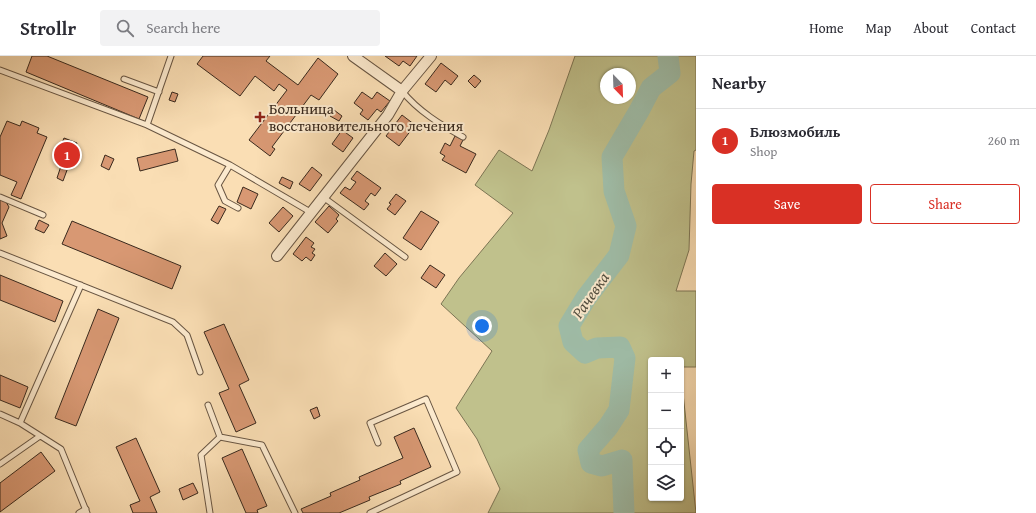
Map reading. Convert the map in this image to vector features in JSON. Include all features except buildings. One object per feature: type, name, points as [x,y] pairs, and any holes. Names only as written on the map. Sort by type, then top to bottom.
[{"type":"street","points":[[353,56],[402,91]]},
{"type":"street","points":[[277,256],[388,115],[402,91],[431,56]]},
{"type":"lane","points":[[147,125],[171,56]]},
{"type":"lane","points":[[0,70],[147,125],[230,165],[312,213]]},
{"type":"lane","points":[[124,79],[159,92]]},
{"type":"lane","points":[[402,91],[410,101],[443,126],[463,137]]},
{"type":"lane","points":[[230,165],[218,184],[225,201],[238,208]]},
{"type":"lane","points":[[0,197],[43,215]]},
{"type":"lane","points":[[323,197],[405,257]]},
{"type":"lane","points":[[0,253],[173,322],[187,335],[200,372]]},
{"type":"lane","points":[[20,423],[80,285]]},
{"type":"lane","points":[[370,513],[457,472],[426,399],[370,423],[378,443]]},
{"type":"lane","points":[[208,405],[220,437]]},
{"type":"lane","points":[[0,414],[20,423],[61,449],[87,511],[79,513]]},
{"type":"lane","points":[[0,464],[40,436]]},
{"type":"lane","points":[[210,513],[201,455],[220,437]]},
{"type":"lane","points":[[220,437],[262,445],[295,513]]},
{"type":"green space","points":[[575,56],[696,56],[696,150],[694,151],[691,184],[689,250],[676,291],[696,291],[696,367],[684,367],[684,357],[648,357],[648,501],[684,501],[684,403],[696,513],[488,513],[500,489],[477,439],[456,408],[492,351],[441,304],[459,278],[513,213],[475,185],[499,150],[532,171],[549,130]]},
{"type":"waterway","name":"Рачевка","points":[[624,513],[622,460],[602,466],[591,463],[588,450],[608,427],[619,410],[625,358],[620,347],[597,348],[585,353],[573,342],[569,326],[586,298],[619,255],[626,226],[614,191],[612,157],[651,88],[670,73],[668,56]]},
{"type":"place","name":"Больница восстановительного лечения","points":[[260,117]]},
{"type":"place","name":"Блюзмобиль","points":[[67,155]]}]
